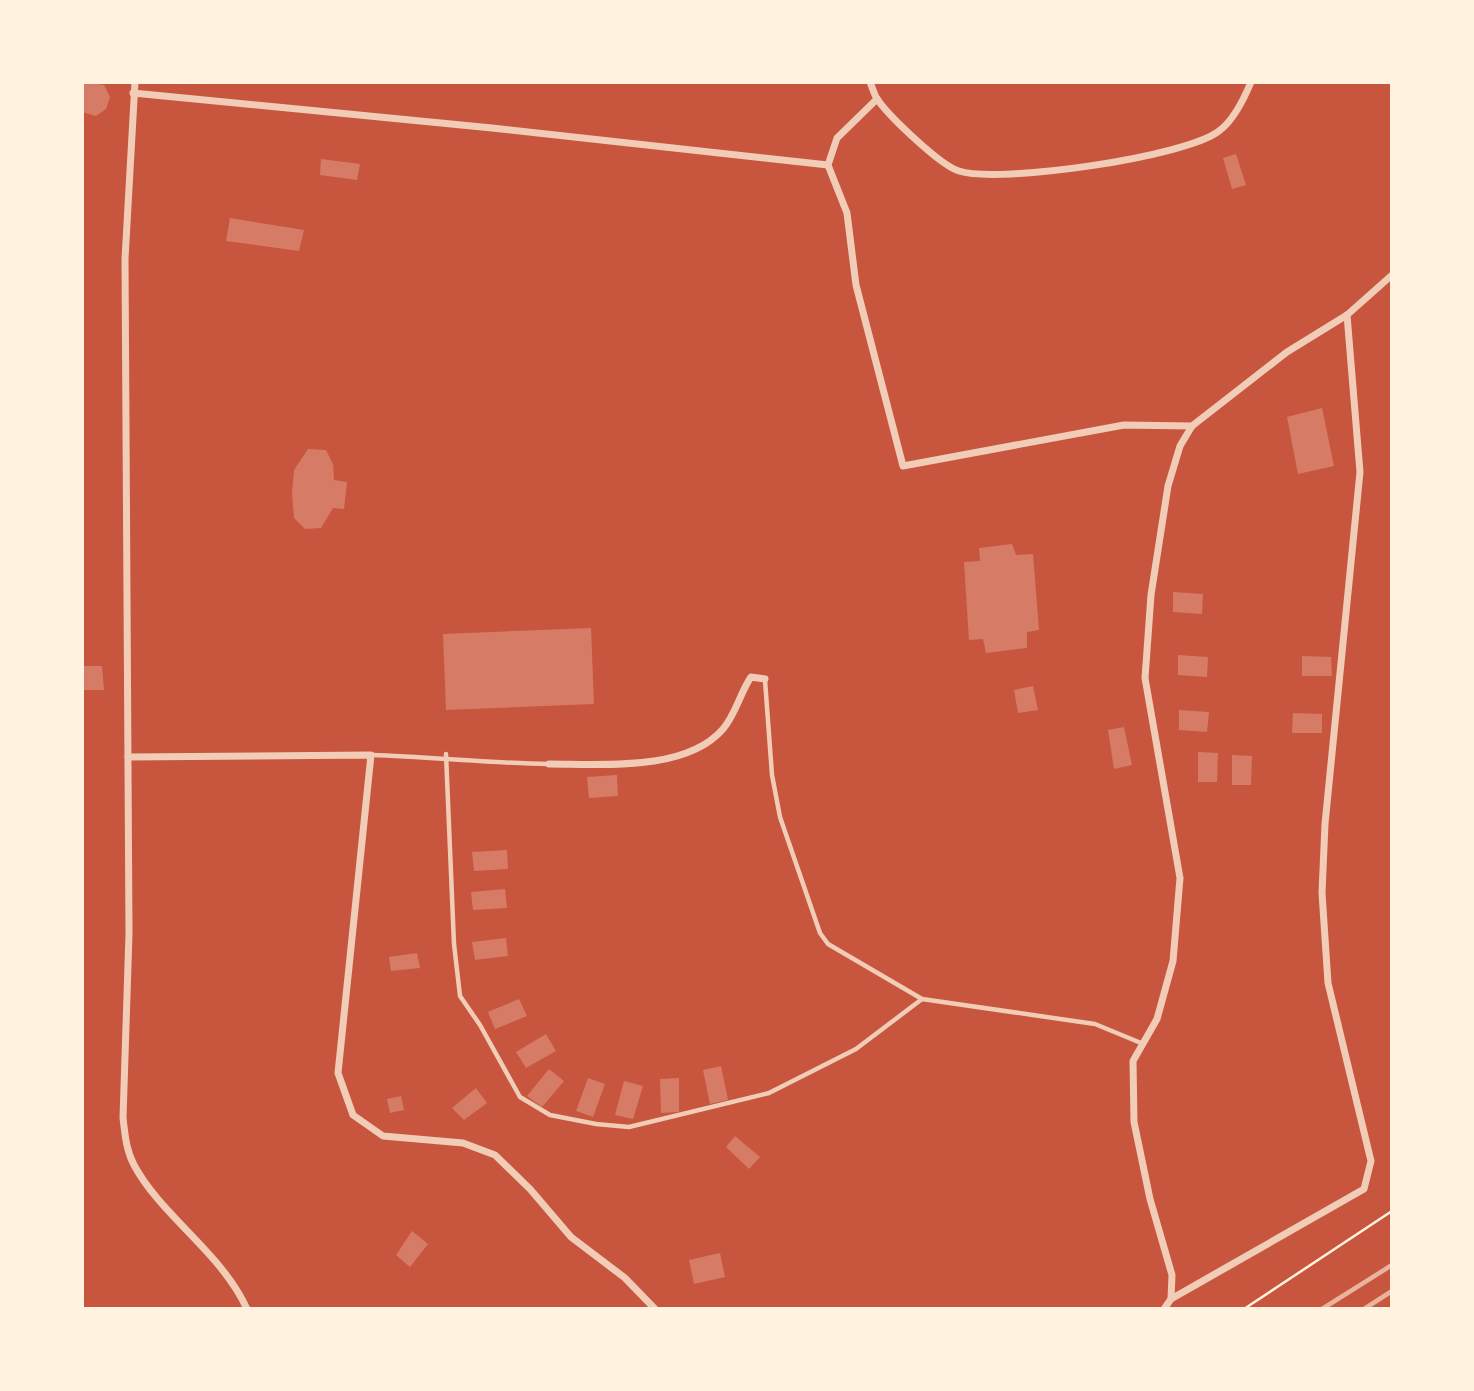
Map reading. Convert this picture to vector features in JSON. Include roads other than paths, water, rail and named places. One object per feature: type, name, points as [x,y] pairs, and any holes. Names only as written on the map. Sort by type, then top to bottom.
[{"type":"street","points":[[135,82],[125,259],[129,934],[123,1118],[126,1144],[134,1164],[151,1189],[214,1259],[247,1309]]},
{"type":"street","points":[[870,82],[877,99],[934,158],[956,171],[976,176],[1102,165],[1170,151],[1201,141],[1219,132],[1228,123],[1251,82]]},
{"type":"street","points":[[133,93],[492,128],[828,165]]},
{"type":"street","points":[[877,99],[837,138],[828,165],[847,213],[856,285],[903,466],[1124,425],[1192,426]]},
{"type":"street","points":[[1171,1299],[1172,1275],[1150,1199],[1134,1122],[1133,1061],[1157,1019],[1173,961],[1180,878],[1145,678],[1151,595],[1168,486],[1180,446],[1192,426],[1287,352],[1347,315],[1392,275]]},
{"type":"street","points":[[1164,1309],[1171,1299],[1364,1189],[1371,1161],[1328,983],[1322,893],[1325,824],[1360,472],[1347,315]]},
{"type":"street","points":[[549,765],[626,763],[692,752],[723,729],[751,677],[765,679]]},
{"type":"street","points":[[128,757],[371,755],[338,1073],[353,1115],[383,1136],[463,1143],[495,1155],[530,1189],[571,1237],[625,1278],[656,1309]]},
{"type":"lane","points":[[765,679],[772,775],[780,817],[820,933],[828,944],[922,999],[1095,1024],[1141,1043]]},
{"type":"lane","points":[[371,755],[446,756],[549,765]]},
{"type":"lane","points":[[446,756],[454,944],[460,996],[480,1025],[520,1097],[550,1115],[629,1127],[769,1093],[856,1049],[922,999]]},
{"type":"railway","points":[[1322,1309],[1392,1265]]},
{"type":"railway","points":[[1364,1309],[1392,1291]]}]
